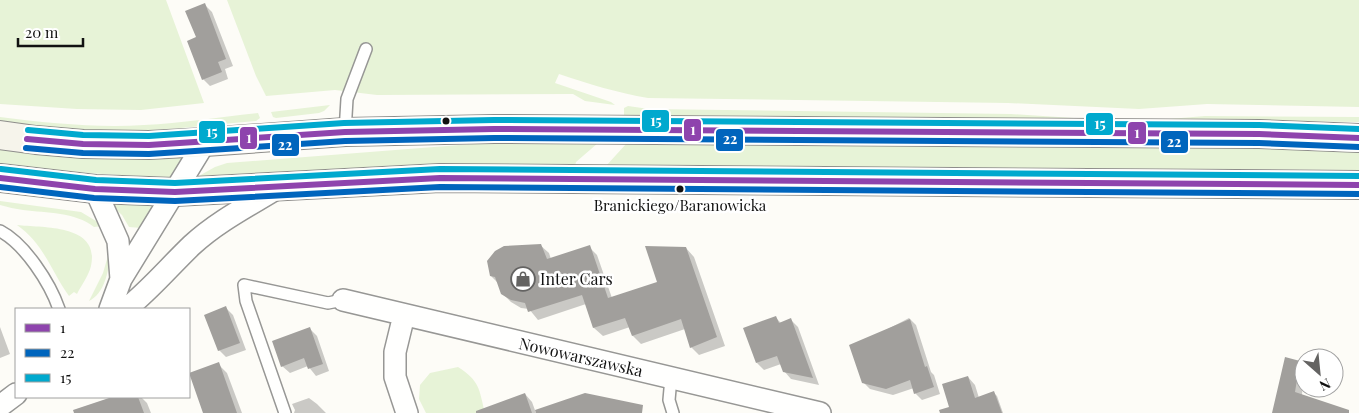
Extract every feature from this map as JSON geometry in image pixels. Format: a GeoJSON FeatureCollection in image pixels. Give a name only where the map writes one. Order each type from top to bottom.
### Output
{"type":"FeatureCollection","features":[{"type":"Feature","properties":{"kind":"main road"},"geometry":{"type":"LineString","coordinates":[[0,135],[83,144],[149,145],[345,132],[494,129],[1249,134],[1359,138]]}},
{"type":"Feature","properties":{"kind":"main road"},"geometry":{"type":"LineString","coordinates":[[0,178],[95,189],[175,192],[440,178],[1359,185]]}},
{"type":"Feature","properties":{"kind":"street"},"geometry":{"type":"LineString","coordinates":[[110,308],[121,279],[205,142]]}},
{"type":"Feature","properties":{"kind":"street"},"geometry":{"type":"LineString","coordinates":[[127,308],[140,298],[192,245],[208,232],[281,186]]}},
{"type":"Feature","properties":{"kind":"street"},"geometry":{"type":"LineString","coordinates":[[95,189],[118,241],[121,279]]}},
{"type":"Feature","properties":{"kind":"street","name":"Nowowarszawska"},"geometry":{"type":"LineString","coordinates":[[343,300],[671,378],[773,408],[820,413]]}},
{"type":"Feature","properties":{"kind":"street"},"geometry":{"type":"LineString","coordinates":[[404,315],[395,352],[395,377],[406,413]]}},
{"type":"Feature","properties":{"kind":"street"},"geometry":{"type":"LineString","coordinates":[[0,406],[15,395]]}},
{"type":"Feature","properties":{"kind":"lane"},"geometry":{"type":"LineString","coordinates":[[345,132],[347,99],[366,48]]}},
{"type":"Feature","properties":{"kind":"lane"},"geometry":{"type":"LineString","coordinates":[[0,231],[10,237],[30,258],[46,282],[59,308]]}},
{"type":"Feature","properties":{"kind":"lane"},"geometry":{"type":"LineString","coordinates":[[285,413],[246,301],[244,285],[328,302],[343,300]]}},
{"type":"Feature","properties":{"kind":"lane"},"geometry":{"type":"LineString","coordinates":[[671,378],[669,400],[673,413]]}},
{"type":"Feature","properties":{"kind":"green space"},"geometry":{"type":"Polygon","coordinates":[[[0,0],[166,0],[204,103],[141,110],[77,109],[0,104],[0,0]]]}},
{"type":"Feature","properties":{"kind":"green space"},"geometry":{"type":"Polygon","coordinates":[[[227,0],[1359,0],[1359,107],[1207,104],[1139,109],[1008,103],[648,98],[626,94],[559,74],[555,83],[615,105],[585,101],[573,94],[377,95],[335,90],[266,96],[256,76],[227,0]]]}},
{"type":"Feature","properties":{"kind":"green space"},"geometry":{"type":"Polygon","coordinates":[[[330,105],[319,113],[276,118],[273,117],[271,112],[330,105]]]}},
{"type":"Feature","properties":{"kind":"green space"},"geometry":{"type":"Polygon","coordinates":[[[628,106],[649,109],[1011,114],[1120,121],[624,116],[624,108],[628,106]]]}},
{"type":"Feature","properties":{"kind":"green space"},"geometry":{"type":"Polygon","coordinates":[[[258,113],[260,118],[256,121],[144,130],[80,130],[0,122],[0,117],[72,124],[126,126],[172,123],[258,113]]]}},
{"type":"Feature","properties":{"kind":"green space"},"geometry":{"type":"Polygon","coordinates":[[[1205,116],[1359,117],[1359,122],[1157,120],[1205,116]]]}},
{"type":"Feature","properties":{"kind":"green space"},"geometry":{"type":"Polygon","coordinates":[[[498,142],[598,143],[576,162],[575,166],[197,177],[227,163],[498,142]]]}},
{"type":"Feature","properties":{"kind":"green space"},"geometry":{"type":"Polygon","coordinates":[[[626,144],[1248,145],[1359,150],[1359,170],[606,166],[626,144]]]}},
{"type":"Feature","properties":{"kind":"green space"},"geometry":{"type":"Polygon","coordinates":[[[0,149],[60,156],[113,159],[191,156],[171,177],[86,173],[0,163],[0,149]]]}},
{"type":"Feature","properties":{"kind":"green space"},"geometry":{"type":"Polygon","coordinates":[[[0,201],[81,212],[102,226],[94,227],[78,218],[70,216],[0,205],[0,201]]]}},
{"type":"Feature","properties":{"kind":"green space"},"geometry":{"type":"Polygon","coordinates":[[[113,204],[152,204],[153,206],[141,228],[129,227],[122,215],[113,207],[113,204]]]}},
{"type":"Feature","properties":{"kind":"green space"},"geometry":{"type":"Polygon","coordinates":[[[17,225],[68,231],[79,235],[87,242],[92,252],[91,266],[77,294],[74,292],[69,296],[41,249],[17,225]]]}},
{"type":"Feature","properties":{"kind":"green space"},"geometry":{"type":"Polygon","coordinates":[[[110,249],[108,271],[103,286],[95,297],[89,301],[103,273],[110,249]]]}},
{"type":"Feature","properties":{"kind":"green space"},"geometry":{"type":"Polygon","coordinates":[[[458,367],[471,377],[478,386],[485,413],[426,413],[419,399],[420,385],[430,373],[458,367]]]}},
{"type":"Feature","properties":{"kind":"building"},"geometry":{"type":"Polygon","coordinates":[[[205,3],[226,59],[218,62],[222,72],[202,80],[187,41],[196,37],[185,11],[205,3]]]}},
{"type":"Feature","properties":{"kind":"building"},"geometry":{"type":"Polygon","coordinates":[[[541,244],[547,259],[590,245],[608,298],[657,282],[645,246],[686,247],[717,337],[690,348],[681,319],[632,336],[625,318],[593,328],[582,295],[528,312],[525,303],[511,300],[501,294],[495,277],[490,276],[487,261],[495,251],[504,246],[541,244]]]}},
{"type":"Feature","properties":{"kind":"building"},"geometry":{"type":"Polygon","coordinates":[[[226,306],[240,343],[218,351],[204,315],[226,306]]]}},
{"type":"Feature","properties":{"kind":"building"},"geometry":{"type":"Polygon","coordinates":[[[776,316],[779,323],[791,318],[813,378],[783,372],[777,356],[756,363],[743,328],[776,316]]]}},
{"type":"Feature","properties":{"kind":"building"},"geometry":{"type":"Polygon","coordinates":[[[910,319],[925,367],[927,366],[934,387],[914,394],[910,380],[886,389],[862,383],[849,345],[910,319]]]}},
{"type":"Feature","properties":{"kind":"building"},"geometry":{"type":"Polygon","coordinates":[[[310,327],[323,364],[308,369],[304,358],[281,367],[272,341],[310,327]]]}},
{"type":"Feature","properties":{"kind":"building"},"geometry":{"type":"Polygon","coordinates":[[[1285,357],[1294,359],[1294,398],[1313,398],[1349,410],[1349,413],[1272,413],[1285,357]]]}},
{"type":"Feature","properties":{"kind":"building"},"geometry":{"type":"Polygon","coordinates":[[[219,362],[237,413],[203,413],[190,373],[219,362]]]}},
{"type":"Feature","properties":{"kind":"building"},"geometry":{"type":"Polygon","coordinates":[[[968,376],[975,398],[994,391],[1002,413],[940,413],[939,410],[949,407],[942,384],[968,376]]]}},
{"type":"Feature","properties":{"kind":"building"},"geometry":{"type":"Polygon","coordinates":[[[525,393],[532,413],[476,413],[476,411],[525,393]]]}},
{"type":"Feature","properties":{"kind":"building"},"geometry":{"type":"Polygon","coordinates":[[[585,393],[643,405],[642,413],[536,413],[535,410],[585,393]]]}},
{"type":"Feature","properties":{"kind":"building"},"geometry":{"type":"Polygon","coordinates":[[[109,398],[138,398],[144,413],[74,413],[73,410],[109,398]]]}},
{"type":"Feature","properties":{"kind":"transit line","name":"15"},"geometry":{"type":"LineString","coordinates":[[28,130],[83,135],[149,136],[344,123],[494,120],[1259,125],[1359,129]]}},
{"type":"Feature","properties":{"kind":"transit line","name":"1"},"geometry":{"type":"LineString","coordinates":[[27,139],[83,144],[149,145],[345,132],[494,129],[1259,134],[1359,138]]}},
{"type":"Feature","properties":{"kind":"transit line","name":"22"},"geometry":{"type":"LineString","coordinates":[[26,148],[83,153],[149,154],[345,141],[494,138],[1259,143],[1359,147]]}},
{"type":"Feature","properties":{"kind":"transit line","name":"15"},"geometry":{"type":"LineString","coordinates":[[1,169],[96,180],[175,183],[440,169],[1359,176]]}},
{"type":"Feature","properties":{"kind":"transit line","name":"1"},"geometry":{"type":"LineString","coordinates":[[0,178],[95,189],[175,192],[440,178],[1359,185]]}},
{"type":"Feature","properties":{"kind":"transit line","name":"22"},"geometry":{"type":"LineString","coordinates":[[0,187],[94,198],[175,201],[440,187],[1359,194]]}},
{"type":"Feature","properties":{"kind":"place","name":"Branickiego/Baranowicka"},"geometry":{"type":"Point","coordinates":[680,189]}},
{"type":"Feature","properties":{"kind":"place","name":"Inter Cars"},"geometry":{"type":"Point","coordinates":[523,279]}}]}
